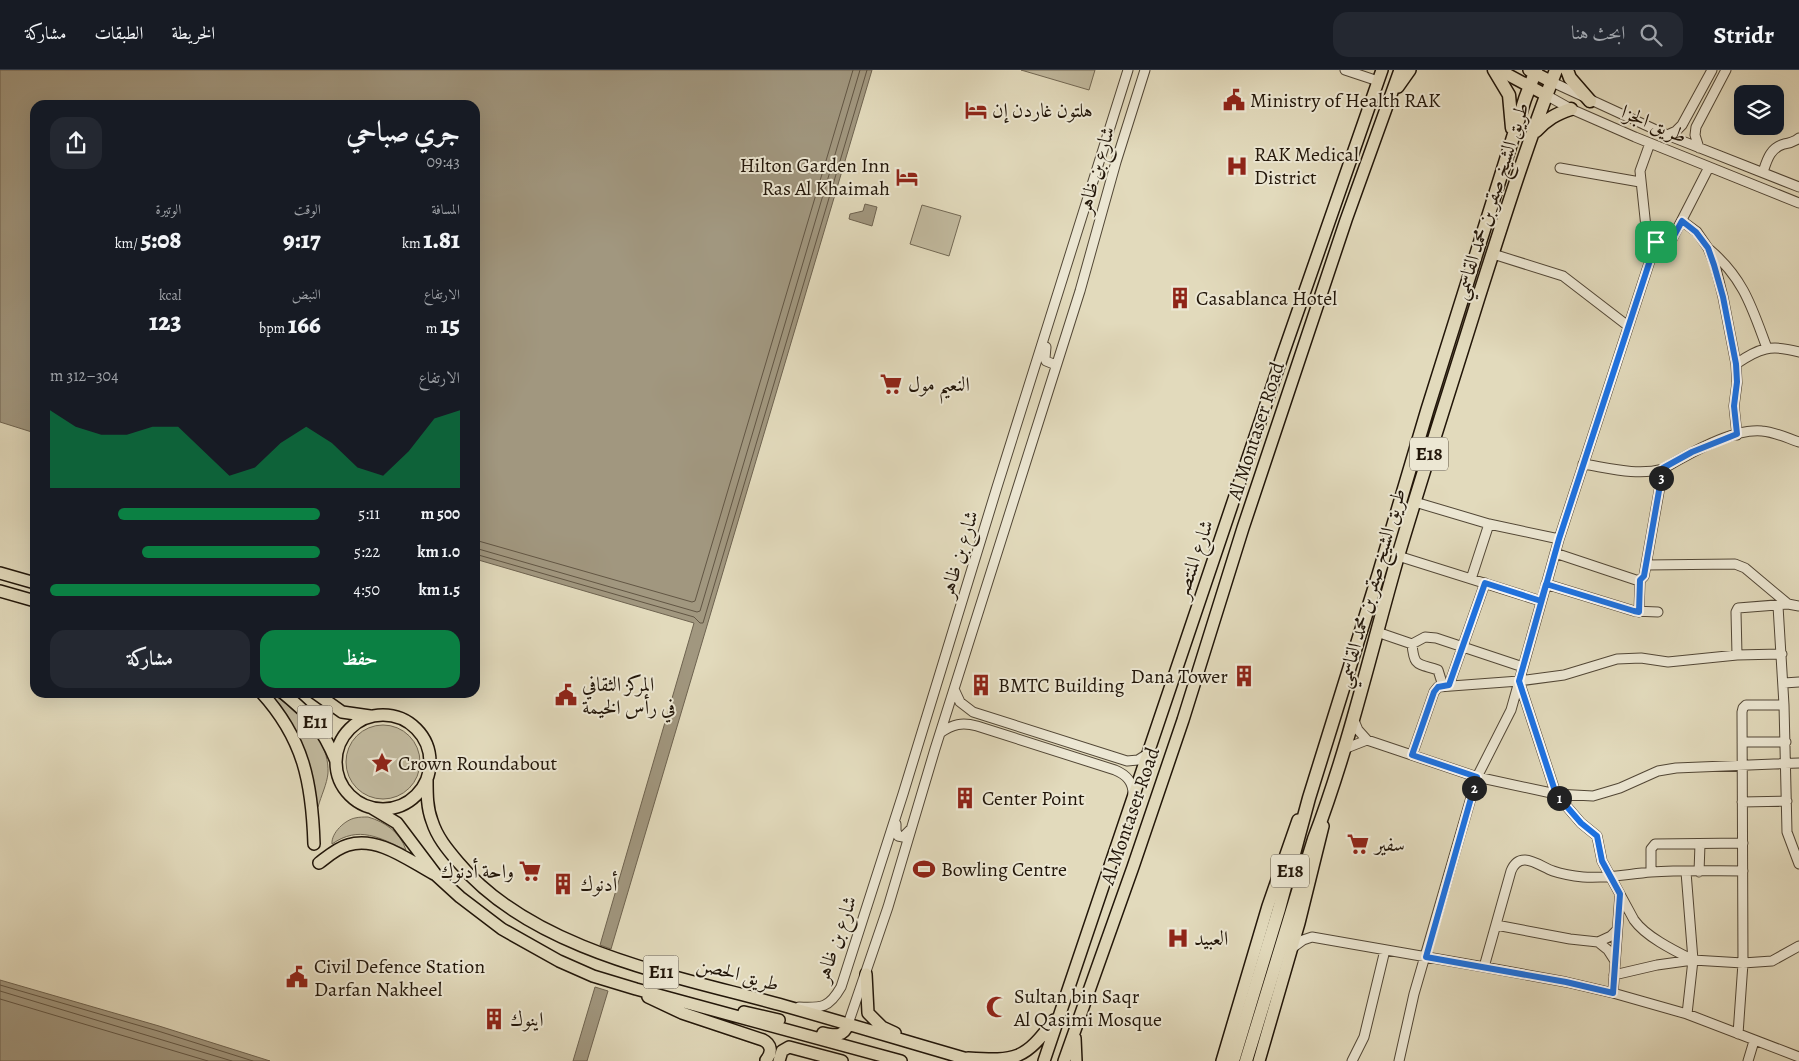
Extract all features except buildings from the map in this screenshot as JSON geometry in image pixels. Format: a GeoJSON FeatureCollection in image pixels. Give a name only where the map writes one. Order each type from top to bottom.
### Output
{"type":"FeatureCollection","features":[{"type":"Feature","properties":{"kind":"highway"},"geometry":{"type":"LineString","coordinates":[[1494,70],[1509,95],[1513,137]]}},
{"type":"Feature","properties":{"kind":"highway"},"geometry":{"type":"LineString","coordinates":[[1567,70],[1570,78],[1590,101]]}},
{"type":"Feature","properties":{"kind":"highway","name":"طريق الشيخ صقر بن محمد القاسمي"},"geometry":{"type":"LineString","coordinates":[[1233,1061],[1279,909],[1309,798],[1427,411],[1534,71]]}},
{"type":"Feature","properties":{"kind":"highway","name":"طريق الشيخ صقر بن محمد القاسمي"},"geometry":{"type":"LineString","coordinates":[[1246,1061],[1314,839],[1344,749],[1398,556],[1493,254],[1532,135],[1554,76]]}},
{"type":"Feature","properties":{"kind":"highway"},"geometry":{"type":"LineString","coordinates":[[1532,135],[1546,120],[1571,109]]}},
{"type":"Feature","properties":{"kind":"main road","name":"Al Montaser Road"},"geometry":{"type":"LineString","coordinates":[[1064,1061],[1183,720],[1243,528],[1343,229],[1400,70]]}},
{"type":"Feature","properties":{"kind":"main road"},"geometry":{"type":"LineString","coordinates":[[1393,92],[1410,70]]}},
{"type":"Feature","properties":{"kind":"main road","name":"طريق الجزا"},"geometry":{"type":"LineString","coordinates":[[1499,70],[1546,95]]}},
{"type":"Feature","properties":{"kind":"main road","name":"طريق الجزا"},"geometry":{"type":"LineString","coordinates":[[1534,71],[1554,76]]}},
{"type":"Feature","properties":{"kind":"main road","name":"شارع المنتصر"},"geometry":{"type":"LineString","coordinates":[[1044,1061],[1379,74]]}},
{"type":"Feature","properties":{"kind":"main road"},"geometry":{"type":"LineString","coordinates":[[0,573],[30,582]]}},
{"type":"Feature","properties":{"kind":"main road"},"geometry":{"type":"LineString","coordinates":[[0,591],[30,600]]}},
{"type":"Feature","properties":{"kind":"main road"},"geometry":{"type":"LineString","coordinates":[[266,698],[289,730],[301,755],[309,783],[314,844]]}},
{"type":"Feature","properties":{"kind":"main road","name":"E11"},"geometry":{"type":"LineString","coordinates":[[289,698],[313,720],[327,738],[336,761]]}},
{"type":"Feature","properties":{"kind":"main road","name":"E11"},"geometry":{"type":"LineString","coordinates":[[322,698],[342,712],[357,716],[372,716]]}},
{"type":"Feature","properties":{"kind":"main road"},"geometry":{"type":"LineString","coordinates":[[372,716],[397,716],[412,724],[422,736],[429,750],[431,765],[427,780],[420,793],[408,803],[394,808],[372,808],[354,800],[340,782],[336,770],[339,746],[346,733],[358,723],[372,716]]}},
{"type":"Feature","properties":{"kind":"main road","name":"طريق الحصن"},"geometry":{"type":"LineString","coordinates":[[427,780],[427,800],[431,820],[439,838],[468,874],[505,905],[559,936],[600,953],[668,974],[974,1061]]}},
{"type":"Feature","properties":{"kind":"main road"},"geometry":{"type":"LineString","coordinates":[[1222,1061],[1268,906],[1294,829],[1309,798]]}},
{"type":"Feature","properties":{"kind":"main road"},"geometry":{"type":"LineString","coordinates":[[1259,1061],[1319,848],[1327,804]]}},
{"type":"Feature","properties":{"kind":"main road","name":"طريق الحصن"},"geometry":{"type":"LineString","coordinates":[[372,808],[397,823],[437,876],[479,913],[529,946],[559,962],[593,976],[636,989],[901,1061]]}},
{"type":"Feature","properties":{"kind":"main road"},"geometry":{"type":"LineString","coordinates":[[318,863],[346,845],[360,842],[376,844],[437,876]]}},
{"type":"Feature","properties":{"kind":"main road"},"geometry":{"type":"LineString","coordinates":[[866,974],[868,1013],[882,1027],[914,1043]]}},
{"type":"Feature","properties":{"kind":"main road"},"geometry":{"type":"LineString","coordinates":[[636,989],[672,1010],[767,1042],[771,1051],[766,1060]]}},
{"type":"Feature","properties":{"kind":"main road"},"geometry":{"type":"LineString","coordinates":[[717,1012],[738,1011],[760,1014],[836,1036],[842,1034],[848,1024]]}},
{"type":"Feature","properties":{"kind":"main road"},"geometry":{"type":"LineString","coordinates":[[963,1058],[993,1060],[1009,1058],[1028,1051],[1038,1041],[1060,1011]]}},
{"type":"Feature","properties":{"kind":"main road"},"geometry":{"type":"LineString","coordinates":[[1075,1031],[1076,1061]]}},
{"type":"Feature","properties":{"kind":"main road"},"geometry":{"type":"LineString","coordinates":[[779,1061],[782,1051],[789,1047],[842,1061]]}},
{"type":"Feature","properties":{"kind":"street","name":"شارع بن ظاهر"},"geometry":{"type":"LineString","coordinates":[[786,1006],[820,1008],[834,998],[841,987],[903,794],[1128,70]]}},
{"type":"Feature","properties":{"kind":"street","name":"شارع بن ظاهر"},"geometry":{"type":"LineString","coordinates":[[848,1024],[866,974],[1095,240],[1141,75],[1145,70]]}},
{"type":"Feature","properties":{"kind":"street"},"geometry":{"type":"LineString","coordinates":[[1344,70],[1379,74]]}},
{"type":"Feature","properties":{"kind":"street"},"geometry":{"type":"LineString","coordinates":[[1667,135],[1676,131],[1682,125],[1712,70]]}},
{"type":"Feature","properties":{"kind":"street"},"geometry":{"type":"LineString","coordinates":[[1698,148],[1695,131],[1726,70]]}},
{"type":"Feature","properties":{"kind":"street","name":"طريق الجزا"},"geometry":{"type":"LineString","coordinates":[[1554,76],[1590,101],[1698,148],[1799,186]]}},
{"type":"Feature","properties":{"kind":"street","name":"طريق الجزا"},"geometry":{"type":"LineString","coordinates":[[1546,95],[1571,109],[1650,143],[1799,203]]}},
{"type":"Feature","properties":{"kind":"street"},"geometry":{"type":"LineString","coordinates":[[1695,102],[1706,107]]}},
{"type":"Feature","properties":{"kind":"street"},"geometry":{"type":"LineString","coordinates":[[1116,162],[1117,147],[1127,113],[1125,107],[1118,104]]}},
{"type":"Feature","properties":{"kind":"street"},"geometry":{"type":"LineString","coordinates":[[1763,172],[1772,150],[1781,145],[1792,143],[1799,138]]}},
{"type":"Feature","properties":{"kind":"street"},"geometry":{"type":"LineString","coordinates":[[1650,143],[1641,164],[1640,182],[1647,237],[1650,240],[1669,245],[1709,167]]}},
{"type":"Feature","properties":{"kind":"street"},"geometry":{"type":"LineString","coordinates":[[1560,168],[1640,182]]}},
{"type":"Feature","properties":{"kind":"street"},"geometry":{"type":"LineString","coordinates":[[1682,221],[1696,232],[1744,288],[1767,348]]}},
{"type":"Feature","properties":{"kind":"street"},"geometry":{"type":"LineString","coordinates":[[1399,1061],[1414,994],[1477,777],[1511,710],[1559,539],[1656,242]]}},
{"type":"Feature","properties":{"kind":"street"},"geometry":{"type":"LineString","coordinates":[[1708,248],[1723,297],[1736,364],[1737,382],[1734,406],[1737,434]]}},
{"type":"Feature","properties":{"kind":"street"},"geometry":{"type":"LineString","coordinates":[[1493,254],[1564,276],[1628,326]]}},
{"type":"Feature","properties":{"kind":"street"},"geometry":{"type":"LineString","coordinates":[[1053,312],[1045,358],[1046,361],[1056,365]]}},
{"type":"Feature","properties":{"kind":"street"},"geometry":{"type":"LineString","coordinates":[[1736,364],[1748,355],[1767,348],[1778,347],[1799,352]]}},
{"type":"Feature","properties":{"kind":"street"},"geometry":{"type":"LineString","coordinates":[[1583,464],[1638,472],[1663,468],[1692,452],[1737,434],[1747,432],[1762,431],[1799,442]]}},
{"type":"Feature","properties":{"kind":"street"},"geometry":{"type":"LineString","coordinates":[[1639,612],[1640,580],[1644,576],[1663,468]]}},
{"type":"Feature","properties":{"kind":"street"},"geometry":{"type":"LineString","coordinates":[[1415,502],[1488,524],[1559,539]]}},
{"type":"Feature","properties":{"kind":"street"},"geometry":{"type":"LineString","coordinates":[[1471,579],[1488,524]]}},
{"type":"Feature","properties":{"kind":"street"},"geometry":{"type":"LineString","coordinates":[[1555,553],[1640,580]]}},
{"type":"Feature","properties":{"kind":"street"},"geometry":{"type":"LineString","coordinates":[[1398,556],[1541,601]]}},
{"type":"Feature","properties":{"kind":"street"},"geometry":{"type":"LineString","coordinates":[[1646,565],[1735,564],[1745,568],[1788,604]]}},
{"type":"Feature","properties":{"kind":"street"},"geometry":{"type":"LineString","coordinates":[[1446,685],[1485,583]]}},
{"type":"Feature","properties":{"kind":"street"},"geometry":{"type":"LineString","coordinates":[[1546,584],[1634,611],[1658,612]]}},
{"type":"Feature","properties":{"kind":"street"},"geometry":{"type":"LineString","coordinates":[[1737,655],[1736,612],[1738,608],[1788,604],[1799,606]]}},
{"type":"Feature","properties":{"kind":"street"},"geometry":{"type":"LineString","coordinates":[[1778,606],[1784,683],[1787,832],[1799,864]]}},
{"type":"Feature","properties":{"kind":"street"},"geometry":{"type":"LineString","coordinates":[[1377,632],[1412,644],[1425,637],[1436,638],[1523,667]]}},
{"type":"Feature","properties":{"kind":"street"},"geometry":{"type":"LineString","coordinates":[[1412,644],[1413,659],[1416,663],[1438,670],[1446,685]]}},
{"type":"Feature","properties":{"kind":"street"},"geometry":{"type":"LineString","coordinates":[[1412,755],[1434,692],[1438,687],[1519,681],[1564,675],[1617,659],[1640,658],[1668,662],[1737,655],[1782,654]]}},
{"type":"Feature","properties":{"kind":"street"},"geometry":{"type":"LineString","coordinates":[[1519,681],[1556,794],[1581,823],[1597,836],[1602,861],[1637,924],[1674,950],[1693,960]]}},
{"type":"Feature","properties":{"kind":"street"},"geometry":{"type":"LineString","coordinates":[[1784,683],[1799,682]]}},
{"type":"Feature","properties":{"kind":"street"},"geometry":{"type":"LineString","coordinates":[[954,689],[960,702],[973,712],[1122,760],[1138,760],[1149,753]]}},
{"type":"Feature","properties":{"kind":"street"},"geometry":{"type":"LineString","coordinates":[[1738,1034],[1743,963],[1742,712],[1744,706],[1784,705]]}},
{"type":"Feature","properties":{"kind":"street"},"geometry":{"type":"LineString","coordinates":[[966,723],[965,715],[973,712]]}},
{"type":"Feature","properties":{"kind":"street"},"geometry":{"type":"LineString","coordinates":[[1353,718],[1358,730],[1367,740],[1477,777],[1556,794],[1593,796],[1620,788],[1658,771],[1676,768],[1799,763]]}},
{"type":"Feature","properties":{"kind":"street"},"geometry":{"type":"LineString","coordinates":[[940,733],[952,726],[966,723],[1116,770],[1127,777],[1133,785],[1134,799]]}},
{"type":"Feature","properties":{"kind":"street"},"geometry":{"type":"LineString","coordinates":[[1344,749],[1367,740]]}},
{"type":"Feature","properties":{"kind":"street"},"geometry":{"type":"LineString","coordinates":[[1742,742],[1786,742]]}},
{"type":"Feature","properties":{"kind":"street"},"geometry":{"type":"LineString","coordinates":[[1116,770],[1122,764],[1122,760]]}},
{"type":"Feature","properties":{"kind":"street"},"geometry":{"type":"LineString","coordinates":[[903,794],[896,834],[903,837],[911,829]]}},
{"type":"Feature","properties":{"kind":"street"},"geometry":{"type":"LineString","coordinates":[[1742,802],[1787,801]]}},
{"type":"Feature","properties":{"kind":"street"},"geometry":{"type":"LineString","coordinates":[[1651,872],[1651,849],[1653,845],[1743,843]]}},
{"type":"Feature","properties":{"kind":"street"},"geometry":{"type":"LineString","coordinates":[[1699,872],[1700,844]]}},
{"type":"Feature","properties":{"kind":"street"},"geometry":{"type":"LineString","coordinates":[[1484,966],[1511,871],[1518,862],[1530,860],[1548,869],[1569,875],[1610,877],[1651,872],[1743,870]]}},
{"type":"Feature","properties":{"kind":"street"},"geometry":{"type":"LineString","coordinates":[[1686,872],[1693,960],[1687,1014]]}},
{"type":"Feature","properties":{"kind":"street"},"geometry":{"type":"LineString","coordinates":[[1613,993],[1620,894]]}},
{"type":"Feature","properties":{"kind":"street"},"geometry":{"type":"LineString","coordinates":[[1299,922],[1312,937]]}},
{"type":"Feature","properties":{"kind":"street"},"geometry":{"type":"LineString","coordinates":[[1496,925],[1570,939],[1598,942],[1618,930]]}},
{"type":"Feature","properties":{"kind":"street"},"geometry":{"type":"LineString","coordinates":[[1292,948],[1303,940],[1312,937],[1566,982],[1687,1014],[1799,1057]]}},
{"type":"Feature","properties":{"kind":"street"},"geometry":{"type":"LineString","coordinates":[[1598,942],[1608,950],[1615,962]]}},
{"type":"Feature","properties":{"kind":"street"},"geometry":{"type":"LineString","coordinates":[[1614,976],[1657,965],[1693,960],[1743,963],[1772,961],[1799,946]]}},
{"type":"Feature","properties":{"kind":"street"},"geometry":{"type":"LineString","coordinates":[[1352,1061],[1364,1037],[1385,950]]}},
{"type":"Feature","properties":{"kind":"street"},"geometry":{"type":"LineString","coordinates":[[1748,1061],[1754,1041]]}},
{"type":"Feature","properties":{"kind":"shaded area"},"geometry":{"type":"Polygon","coordinates":[[[1021,70],[1095,70],[1089,90],[1021,70]]]}},
{"type":"Feature","properties":{"kind":"shaded area"},"geometry":{"type":"Polygon","coordinates":[[[922,205],[961,216],[949,256],[910,244],[922,205]]]}},
{"type":"Feature","properties":{"kind":"shaded area"},"geometry":{"type":"Polygon","coordinates":[[[272,698],[278,698],[303,719],[319,740],[326,755],[328,773],[318,807],[315,807],[312,774],[303,746],[272,698]]]}},
{"type":"Feature","properties":{"kind":"shaded area"},"geometry":{"type":"Polygon","coordinates":[[[383,725],[404,731],[414,741],[420,762],[414,783],[404,793],[383,799],[362,793],[352,783],[346,762],[352,741],[362,731],[383,725]]]}},
{"type":"Feature","properties":{"kind":"shaded area"},"geometry":{"type":"Polygon","coordinates":[[[368,817],[380,822],[396,833],[406,850],[387,841],[360,834],[342,838],[332,844],[336,831],[343,824],[351,819],[368,817]]]}},
{"type":"Feature","properties":{"kind":"water"},"geometry":{"type":"Polygon","coordinates":[[[0,70],[872,70],[611,949],[600,945],[694,623],[480,560],[480,100],[30,100],[30,431],[0,422],[0,70]]]}},
{"type":"Feature","properties":{"kind":"water"},"geometry":{"type":"Polygon","coordinates":[[[865,204],[877,207],[872,226],[849,219],[850,214],[863,211],[865,204]]]}},
{"type":"Feature","properties":{"kind":"water"},"geometry":{"type":"Polygon","coordinates":[[[0,980],[159,1026],[270,1061],[0,1061],[0,980]]]}},
{"type":"Feature","properties":{"kind":"water"},"geometry":{"type":"Polygon","coordinates":[[[595,987],[608,991],[587,1061],[573,1061],[595,987]]]}},
{"type":"Feature","properties":{"kind":"place","name":"Ministry of Health RAK"},"geometry":{"type":"Point","coordinates":[1234,100]}},
{"type":"Feature","properties":{"kind":"place","name":"هلتون غاردن إن"},"geometry":{"type":"Point","coordinates":[976,110]}},
{"type":"Feature","properties":{"kind":"place","name":"RAK Medical District"},"geometry":{"type":"Point","coordinates":[1237,166]}},
{"type":"Feature","properties":{"kind":"place","name":"Hilton Garden Inn Ras Al Khaimah"},"geometry":{"type":"Point","coordinates":[907,177]}},
{"type":"Feature","properties":{"kind":"place","name":"Casablanca Hotel"},"geometry":{"type":"Point","coordinates":[1180,298]}},
{"type":"Feature","properties":{"kind":"place","name":"النعيم مول"},"geometry":{"type":"Point","coordinates":[891,384]}},
{"type":"Feature","properties":{"kind":"place","name":"Dana Tower"},"geometry":{"type":"Point","coordinates":[1244,676]}},
{"type":"Feature","properties":{"kind":"place","name":"BMTC Building"},"geometry":{"type":"Point","coordinates":[981,685]}},
{"type":"Feature","properties":{"kind":"place","name":"المركز الثقافي في رأس الخيمة"},"geometry":{"type":"Point","coordinates":[566,695]}},
{"type":"Feature","properties":{"kind":"place","name":"Crown Roundabout"},"geometry":{"type":"Point","coordinates":[382,763]}},
{"type":"Feature","properties":{"kind":"place","name":"Center Point"},"geometry":{"type":"Point","coordinates":[965,798]}},
{"type":"Feature","properties":{"kind":"place","name":"سفير"},"geometry":{"type":"Point","coordinates":[1358,844]}},
{"type":"Feature","properties":{"kind":"place","name":"Bowling Centre"},"geometry":{"type":"Point","coordinates":[924,869]}},
{"type":"Feature","properties":{"kind":"place","name":"واحة أدنوك"},"geometry":{"type":"Point","coordinates":[530,871]}},
{"type":"Feature","properties":{"kind":"place","name":"أدنوك"},"geometry":{"type":"Point","coordinates":[563,884]}},
{"type":"Feature","properties":{"kind":"place","name":"العبيد"},"geometry":{"type":"Point","coordinates":[1178,938]}},
{"type":"Feature","properties":{"kind":"place","name":"Civil Defence Station Darfan Nakheel"},"geometry":{"type":"Point","coordinates":[297,977]}},
{"type":"Feature","properties":{"kind":"place","name":"Sultan bin Saqr Al Qasimi Mosque"},"geometry":{"type":"Point","coordinates":[997,1007]}},
{"type":"Feature","properties":{"kind":"place","name":"اينوك"},"geometry":{"type":"Point","coordinates":[494,1019]}},
{"type":"Feature","properties":{"kind":"route"},"geometry":{"type":"LineString","coordinates":[[1656,242],[1559,539],[1546,584],[1519,681],[1556,794],[1581,823],[1597,836],[1602,861],[1620,894],[1613,993],[1484,966],[1426,957],[1477,777],[1412,755],[1434,692],[1438,687],[1449,685],[1485,583],[1541,601],[1546,584],[1639,612],[1640,580],[1644,576],[1663,468],[1692,452],[1737,434],[1734,418],[1737,382],[1736,364],[1723,297],[1712,256],[1696,232],[1682,221],[1669,245],[1656,242]]}}]}
